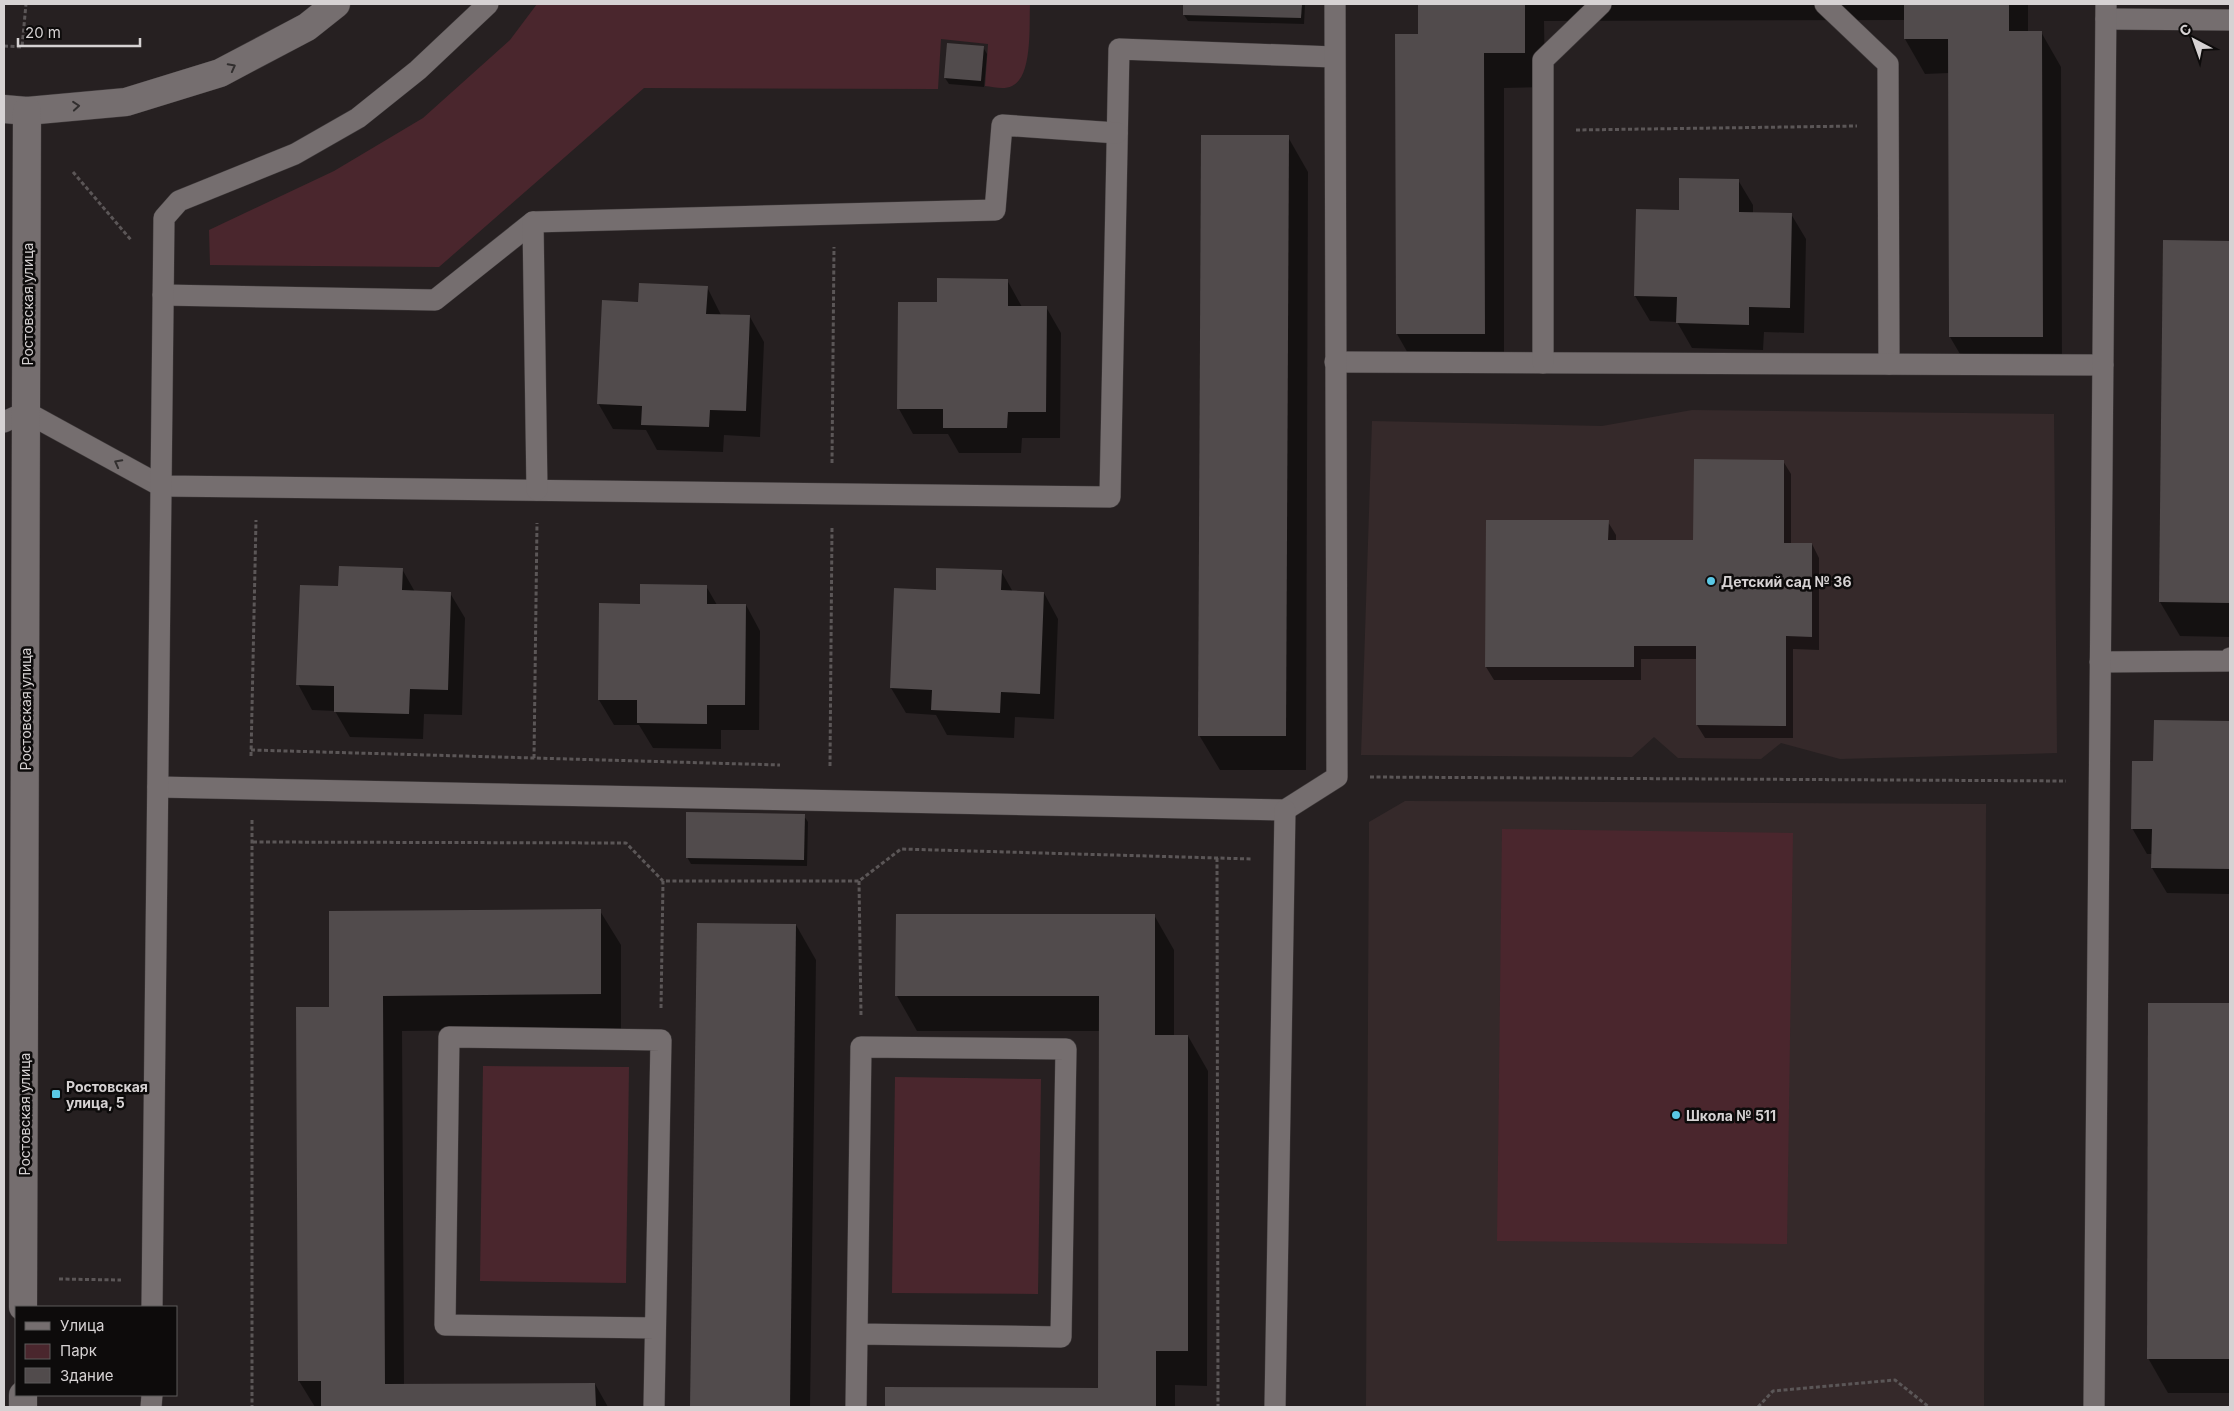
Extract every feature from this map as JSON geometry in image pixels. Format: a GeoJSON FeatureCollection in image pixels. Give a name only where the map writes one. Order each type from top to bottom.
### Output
{"type":"FeatureCollection","features":[{"type":"Feature","properties":{"kind":"street"},"geometry":{"type":"LineString","coordinates":[[16,110],[126,102],[220,73],[307,27],[336,4]]}},
{"type":"Feature","properties":{"kind":"street","name":"Ростовская улица"},"geometry":{"type":"LineString","coordinates":[[16,110],[15,417],[23,1306]]}},
{"type":"Feature","properties":{"kind":"lane"},"geometry":{"type":"LineString","coordinates":[[152,1306],[164,218],[179,201],[295,154],[358,118],[418,70],[488,4]]}},
{"type":"Feature","properties":{"kind":"lane"},"geometry":{"type":"LineString","coordinates":[[158,787],[1285,810],[1337,777],[1335,4]]}},
{"type":"Feature","properties":{"kind":"lane"},"geometry":{"type":"LineString","coordinates":[[1543,363],[1543,60],[1602,4]]}},
{"type":"Feature","properties":{"kind":"lane"},"geometry":{"type":"LineString","coordinates":[[1825,4],[1888,64],[1889,364]]}},
{"type":"Feature","properties":{"kind":"lane"},"geometry":{"type":"LineString","coordinates":[[2094,1407],[2106,12],[2230,20]]}},
{"type":"Feature","properties":{"kind":"lane"},"geometry":{"type":"LineString","coordinates":[[15,417],[161,486],[1110,496],[1119,49],[1334,57]]}},
{"type":"Feature","properties":{"kind":"lane"},"geometry":{"type":"LineString","coordinates":[[164,286],[435,300],[533,222],[995,210],[1002,125],[1118,133]]}},
{"type":"Feature","properties":{"kind":"lane"},"geometry":{"type":"LineString","coordinates":[[533,222],[538,490]]}},
{"type":"Feature","properties":{"kind":"lane"},"geometry":{"type":"LineString","coordinates":[[1335,362],[2103,365]]}},
{"type":"Feature","properties":{"kind":"lane"},"geometry":{"type":"LineString","coordinates":[[2100,662],[2228,661],[2230,658]]}},
{"type":"Feature","properties":{"kind":"lane"},"geometry":{"type":"LineString","coordinates":[[1275,1407],[1285,810]]}},
{"type":"Feature","properties":{"kind":"lane"},"geometry":{"type":"LineString","coordinates":[[654,1407],[661,1040],[450,1037],[445,1325],[655,1328]]}},
{"type":"Feature","properties":{"kind":"lane"},"geometry":{"type":"LineString","coordinates":[[856,1407],[857,1334],[861,1046],[1066,1049],[1061,1337],[857,1334]]}},
{"type":"Feature","properties":{"kind":"path"},"geometry":{"type":"LineString","coordinates":[[4,46],[22,47],[26,4]]}},
{"type":"Feature","properties":{"kind":"path"},"geometry":{"type":"LineString","coordinates":[[1543,131],[1888,125]]}},
{"type":"Feature","properties":{"kind":"path"},"geometry":{"type":"LineString","coordinates":[[73,172],[164,286]]}},
{"type":"Feature","properties":{"kind":"path"},"geometry":{"type":"LineString","coordinates":[[252,1407],[253,842],[251,750],[257,487]]}},
{"type":"Feature","properties":{"kind":"path"},"geometry":{"type":"LineString","coordinates":[[534,758],[538,490]]}},
{"type":"Feature","properties":{"kind":"path"},"geometry":{"type":"LineString","coordinates":[[251,750],[780,765]]}},
{"type":"Feature","properties":{"kind":"path"},"geometry":{"type":"LineString","coordinates":[[830,766],[840,766]]}},
{"type":"Feature","properties":{"kind":"path"},"geometry":{"type":"LineString","coordinates":[[1337,777],[2099,781]]}},
{"type":"Feature","properties":{"kind":"path"},"geometry":{"type":"LineString","coordinates":[[253,842],[626,843],[664,882],[661,1040]]}},
{"type":"Feature","properties":{"kind":"path"},"geometry":{"type":"LineString","coordinates":[[664,882],[859,880],[901,849],[1284,860]]}},
{"type":"Feature","properties":{"kind":"path"},"geometry":{"type":"LineString","coordinates":[[1217,858],[1218,1407]]}},
{"type":"Feature","properties":{"kind":"path"},"geometry":{"type":"LineString","coordinates":[[859,880],[861,1046]]}},
{"type":"Feature","properties":{"kind":"path"},"geometry":{"type":"LineString","coordinates":[[23,1277],[153,1281]]}},
{"type":"Feature","properties":{"kind":"path"},"geometry":{"type":"LineString","coordinates":[[1758,1407],[1773,1391],[1895,1380],[1929,1407]]}},
{"type":"Feature","properties":{"kind":"shaded area","name":"Детский сад № 36"},"geometry":{"type":"Polygon","coordinates":[[[1692,410],[2054,414],[2057,753],[1840,759],[1781,743],[1761,759],[1678,758],[1654,737],[1632,757],[1361,755],[1372,421],[1602,426],[1692,410]]]}},
{"type":"Feature","properties":{"kind":"shaded area","name":"Школа № 511"},"geometry":{"type":"Polygon","coordinates":[[[1405,801],[1986,804],[1984,1407],[1366,1407],[1369,822],[1405,801]]]}},
{"type":"Feature","properties":{"kind":"green space"},"geometry":{"type":"Polygon","coordinates":[[[537,4],[1030,4],[1027,61],[1019,81],[1012,86],[999,88],[985,86],[988,44],[941,39],[938,89],[644,88],[439,267],[210,265],[209,230],[334,171],[423,118],[510,40],[537,4]]]}},
{"type":"Feature","properties":{"kind":"green space"},"geometry":{"type":"Polygon","coordinates":[[[1502,829],[1793,833],[1787,1244],[1497,1241],[1502,829]]]}},
{"type":"Feature","properties":{"kind":"green space"},"geometry":{"type":"Polygon","coordinates":[[[483,1066],[629,1067],[626,1283],[480,1281],[483,1066]]]}},
{"type":"Feature","properties":{"kind":"green space"},"geometry":{"type":"Polygon","coordinates":[[[895,1077],[1041,1079],[1038,1294],[892,1293],[895,1077]]]}},
{"type":"Feature","properties":{"kind":"building"},"geometry":{"type":"Polygon","coordinates":[[[1183,4],[1302,4],[1301,18],[1183,15],[1183,4]]]}},
{"type":"Feature","properties":{"kind":"building"},"geometry":{"type":"Polygon","coordinates":[[[1418,4],[1525,4],[1525,53],[1484,53],[1485,334],[1396,334],[1395,34],[1418,34],[1418,4]]]}},
{"type":"Feature","properties":{"kind":"building"},"geometry":{"type":"Polygon","coordinates":[[[1904,4],[2009,4],[2009,31],[2042,31],[2043,337],[1949,337],[1948,39],[1904,39],[1904,4]]]}},
{"type":"Feature","properties":{"kind":"building"},"geometry":{"type":"Polygon","coordinates":[[[947,43],[984,46],[981,81],[944,78],[947,43]]]}},
{"type":"Feature","properties":{"kind":"building"},"geometry":{"type":"Polygon","coordinates":[[[1201,135],[1289,135],[1286,736],[1198,736],[1201,135]]]}},
{"type":"Feature","properties":{"kind":"building"},"geometry":{"type":"Polygon","coordinates":[[[1679,178],[1739,179],[1739,212],[1792,213],[1790,308],[1749,307],[1749,325],[1676,323],[1677,297],[1634,296],[1636,209],[1679,210],[1679,178]]]}},
{"type":"Feature","properties":{"kind":"building"},"geometry":{"type":"Polygon","coordinates":[[[2163,240],[2230,241],[2230,603],[2159,602],[2163,240]]]}},
{"type":"Feature","properties":{"kind":"building"},"geometry":{"type":"Polygon","coordinates":[[[937,278],[1008,279],[1008,306],[1047,306],[1046,412],[1008,412],[1007,428],[943,428],[943,409],[897,409],[898,302],[937,302],[937,278]]]}},
{"type":"Feature","properties":{"kind":"building"},"geometry":{"type":"Polygon","coordinates":[[[639,283],[708,286],[706,314],[750,315],[746,411],[710,410],[709,427],[641,425],[642,406],[597,404],[602,300],[638,302],[639,283]]]}},
{"type":"Feature","properties":{"kind":"building"},"geometry":{"type":"Polygon","coordinates":[[[1694,459],[1784,460],[1784,543],[1812,543],[1812,637],[1786,636],[1786,726],[1696,725],[1696,646],[1634,646],[1634,667],[1485,667],[1486,520],[1609,520],[1608,540],[1693,540],[1694,459]]]}},
{"type":"Feature","properties":{"kind":"building"},"geometry":{"type":"Polygon","coordinates":[[[339,566],[403,568],[402,590],[451,592],[448,690],[410,689],[409,714],[334,712],[334,686],[296,685],[300,585],[338,586],[339,566]]]}},
{"type":"Feature","properties":{"kind":"building"},"geometry":{"type":"Polygon","coordinates":[[[936,568],[1002,570],[1001,590],[1044,592],[1040,694],[1001,692],[1000,713],[931,710],[932,690],[890,688],[894,588],[936,590],[936,568]]]}},
{"type":"Feature","properties":{"kind":"building"},"geometry":{"type":"Polygon","coordinates":[[[640,584],[707,585],[707,604],[746,604],[745,705],[707,705],[707,724],[637,723],[637,700],[598,700],[599,603],[640,604],[640,584]]]}},
{"type":"Feature","properties":{"kind":"building"},"geometry":{"type":"Polygon","coordinates":[[[2154,720],[2230,721],[2230,869],[2151,868],[2152,829],[2131,829],[2132,761],[2153,761],[2154,720]]]}},
{"type":"Feature","properties":{"kind":"building"},"geometry":{"type":"Polygon","coordinates":[[[686,812],[805,814],[804,860],[686,858],[686,812]]]}},
{"type":"Feature","properties":{"kind":"building"},"geometry":{"type":"Polygon","coordinates":[[[601,909],[601,994],[383,996],[385,1384],[595,1383],[596,1407],[321,1407],[321,1381],[298,1381],[296,1007],[329,1007],[329,911],[601,909]]]}},
{"type":"Feature","properties":{"kind":"building"},"geometry":{"type":"Polygon","coordinates":[[[896,914],[1155,914],[1155,1035],[1188,1035],[1188,1351],[1156,1351],[1156,1407],[885,1407],[885,1387],[1098,1388],[1099,996],[895,996],[896,914]]]}},
{"type":"Feature","properties":{"kind":"building"},"geometry":{"type":"Polygon","coordinates":[[[697,923],[796,924],[790,1407],[690,1407],[697,923]]]}},
{"type":"Feature","properties":{"kind":"building"},"geometry":{"type":"Polygon","coordinates":[[[2148,1003],[2230,1003],[2230,1359],[2147,1359],[2148,1003]]]}},
{"type":"Feature","properties":{"kind":"place","name":"Детский сад № 36"},"geometry":{"type":"Point","coordinates":[1711,581]}},
{"type":"Feature","properties":{"kind":"place","name":"Ростовская улица, 5"},"geometry":{"type":"Point","coordinates":[56,1094]}},
{"type":"Feature","properties":{"kind":"place","name":"Школа № 511"},"geometry":{"type":"Point","coordinates":[1676,1115]}}]}
